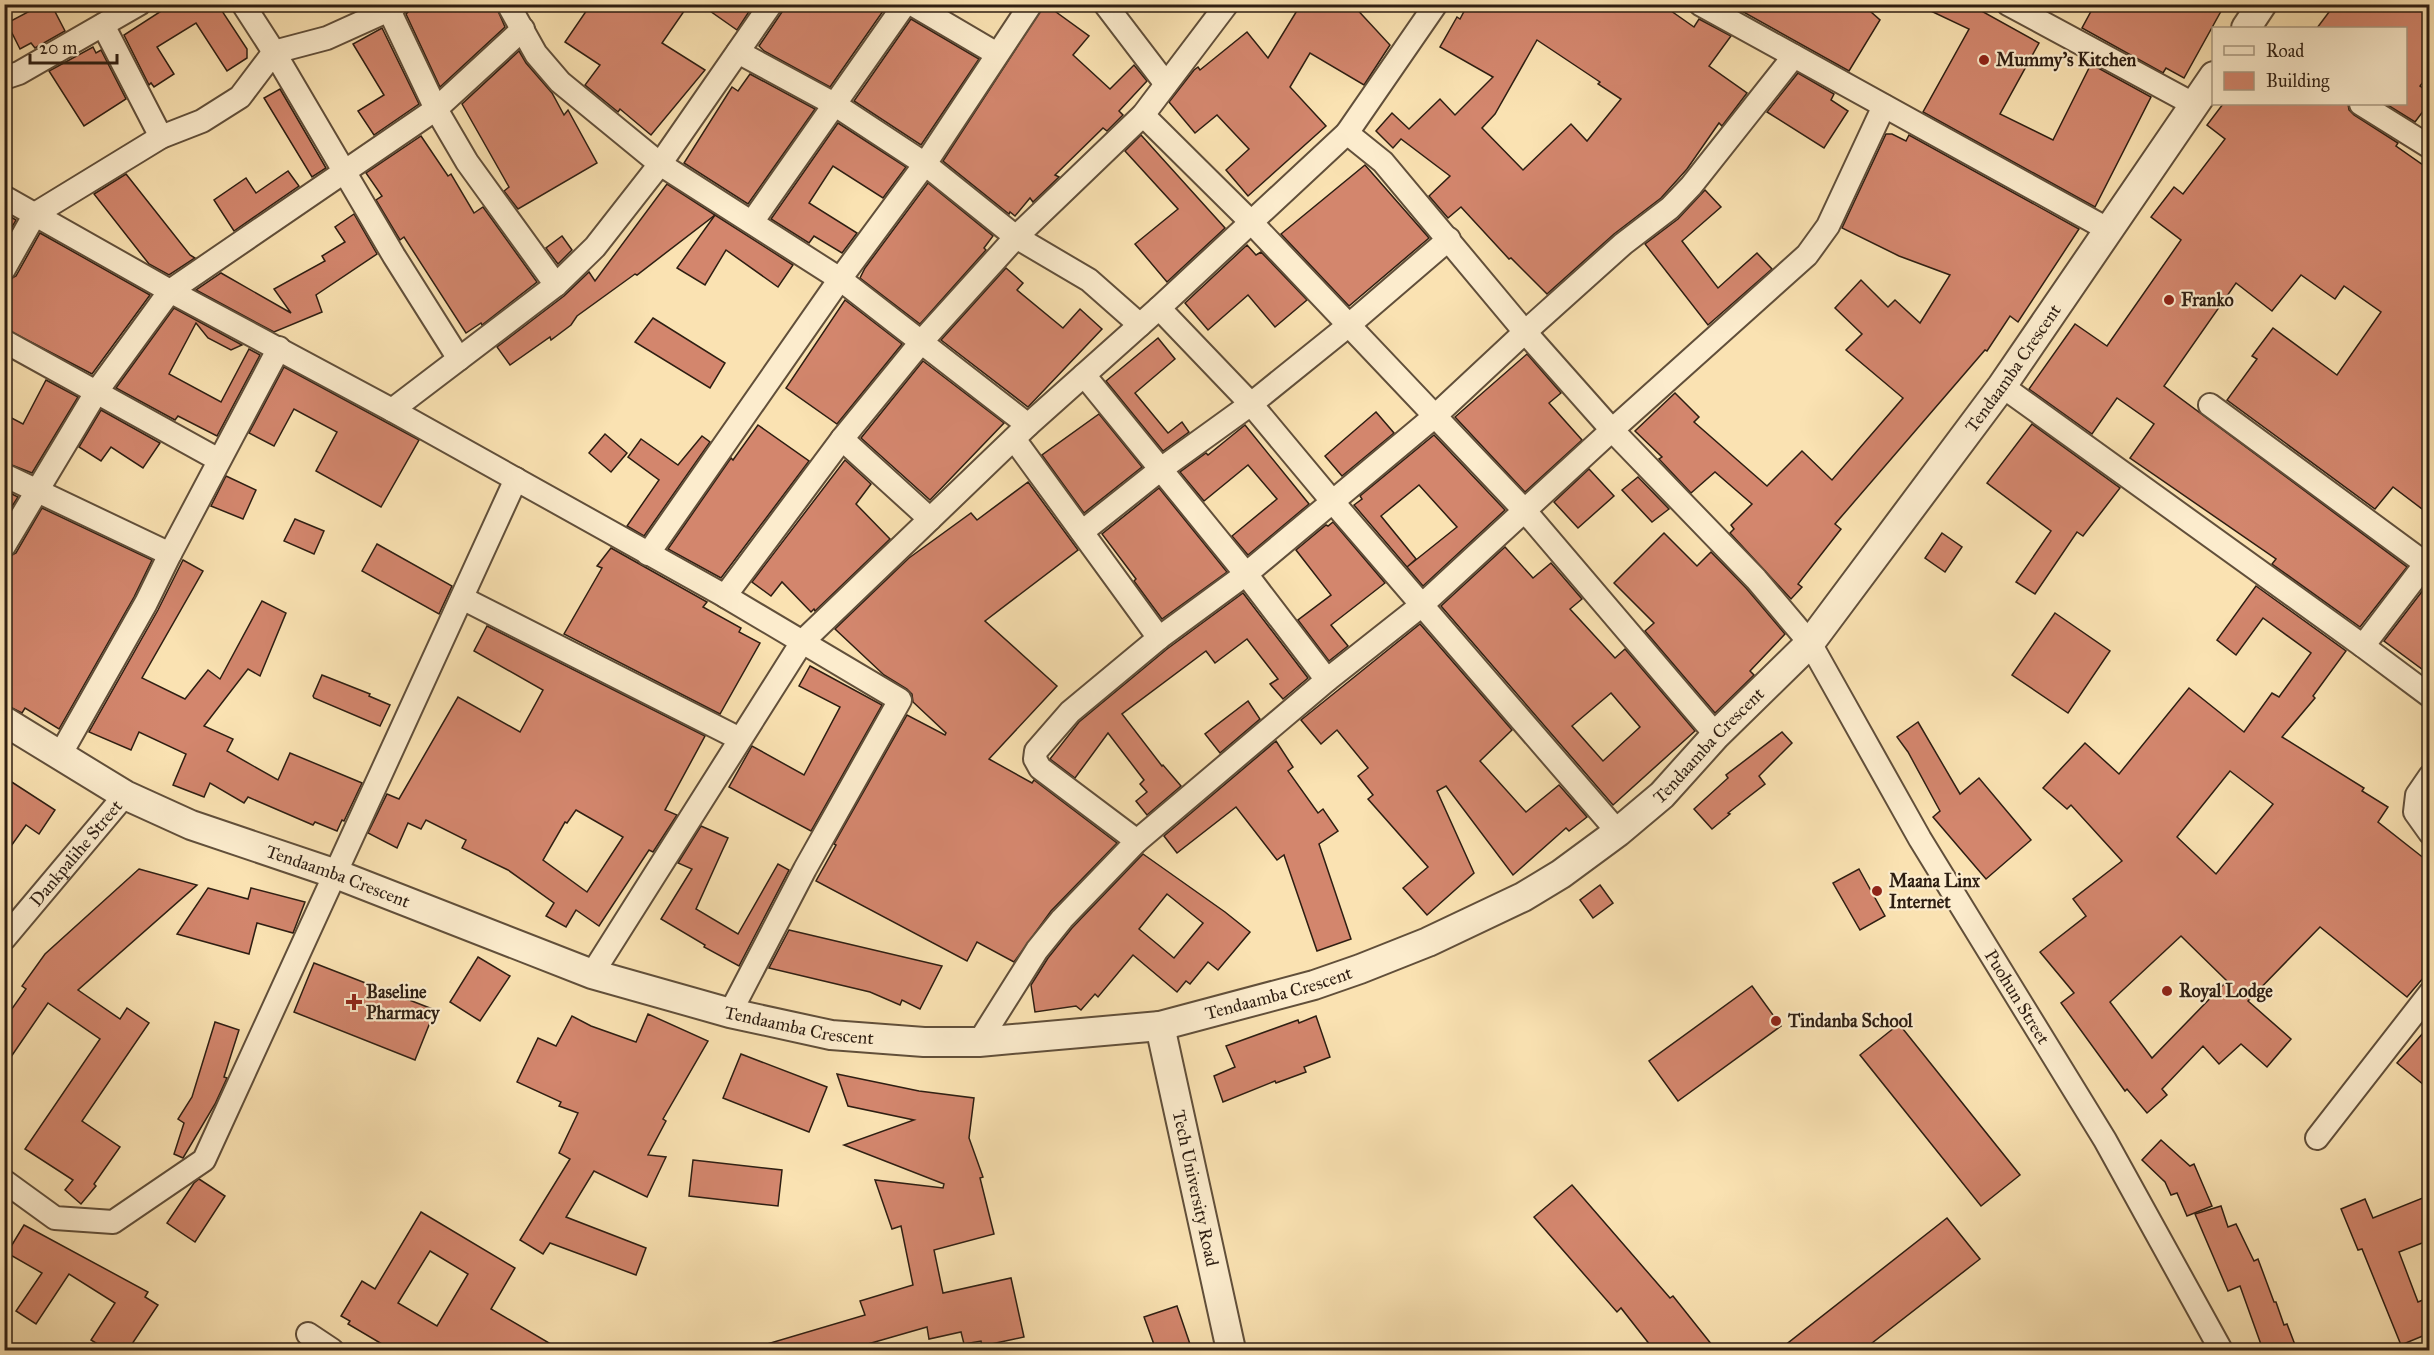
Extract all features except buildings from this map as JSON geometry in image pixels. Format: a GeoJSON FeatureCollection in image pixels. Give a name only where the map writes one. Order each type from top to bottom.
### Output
{"type":"FeatureCollection","features":[{"type":"Feature","properties":{"kind":"street"},"geometry":{"type":"LineString","coordinates":[[4,78],[19,73],[139,4]]}},
{"type":"Feature","properties":{"kind":"street"},"geometry":{"type":"LineString","coordinates":[[243,4],[343,172],[459,358]]}},
{"type":"Feature","properties":{"kind":"street"},"geometry":{"type":"LineString","coordinates":[[508,4],[536,54],[560,82],[660,164],[840,279],[922,341],[1021,432],[1082,532],[1159,638]]}},
{"type":"Feature","properties":{"kind":"street"},"geometry":{"type":"LineString","coordinates":[[392,410],[556,285],[595,247],[660,164],[771,4]]}},
{"type":"Feature","properties":{"kind":"street"},"geometry":{"type":"LineString","coordinates":[[752,222],[905,4]]}},
{"type":"Feature","properties":{"kind":"street"},"geometry":{"type":"LineString","coordinates":[[912,4],[997,54]]}},
{"type":"Feature","properties":{"kind":"street"},"geometry":{"type":"LineString","coordinates":[[648,554],[840,279],[925,164],[1031,4]]}},
{"type":"Feature","properties":{"kind":"street"},"geometry":{"type":"LineString","coordinates":[[1105,4],[1166,84]]}},
{"type":"Feature","properties":{"kind":"street"},"geometry":{"type":"LineString","coordinates":[[725,596],[842,439],[922,341],[1016,237],[1143,116],[1227,4]]}},
{"type":"Feature","properties":{"kind":"street"},"geometry":{"type":"LineString","coordinates":[[592,974],[802,642],[1021,432],[1159,308],[1347,132],[1436,4]]}},
{"type":"Feature","properties":{"kind":"street"},"geometry":{"type":"LineString","coordinates":[[1700,4],[2109,230]]}},
{"type":"Feature","properties":{"kind":"street"},"geometry":{"type":"LineString","coordinates":[[2008,4],[2194,105]]}},
{"type":"Feature","properties":{"kind":"street"},"geometry":{"type":"LineString","coordinates":[[4,269],[35,214],[160,137],[202,121],[240,97],[273,52],[327,38],[393,7],[436,109],[467,162],[556,285]]}},
{"type":"Feature","properties":{"kind":"street"},"geometry":{"type":"LineString","coordinates":[[103,25],[160,137]]}},
{"type":"Feature","properties":{"kind":"street"},"geometry":{"type":"LineString","coordinates":[[4,546],[97,391],[170,291],[436,109],[523,29]]}},
{"type":"Feature","properties":{"kind":"street"},"geometry":{"type":"LineString","coordinates":[[738,52],[834,104],[925,164],[1016,237],[1089,280],[1140,325]]}},
{"type":"Feature","properties":{"kind":"street"},"geometry":{"type":"LineString","coordinates":[[1137,841],[1040,768],[1035,759],[1036,751],[1041,743],[1070,712],[1159,638],[1246,574],[1435,416],[1623,244],[1670,208],[1794,56]]}},
{"type":"Feature","properties":{"kind":"street","name":"Tendaamba Crescent"},"geometry":{"type":"LineString","coordinates":[[4,721],[125,795],[191,825],[336,874],[592,974],[730,1013],[831,1035],[924,1042],[979,1042],[1160,1026],[1314,985],[1428,942],[1523,897],[1561,874],[1618,832],[1662,795],[1716,735],[1810,643],[2002,386],[2212,79]]}},
{"type":"Feature","properties":{"kind":"street"},"geometry":{"type":"LineString","coordinates":[[2363,105],[2430,147]]}},
{"type":"Feature","properties":{"kind":"street"},"geometry":{"type":"LineString","coordinates":[[979,1042],[1037,950],[1062,919],[1137,841],[1327,680],[1422,605],[1807,255],[1832,217],[1884,106]]}},
{"type":"Feature","properties":{"kind":"street"},"geometry":{"type":"LineString","coordinates":[[1143,116],[1251,222],[1525,512],[1716,735]]}},
{"type":"Feature","properties":{"kind":"street","name":"Puohun Street"},"geometry":{"type":"LineString","coordinates":[[1347,132],[1383,162],[1525,332],[1612,430],[1756,579],[1810,643],[1920,839],[2105,1140],[2221,1350]]}},
{"type":"Feature","properties":{"kind":"street"},"geometry":{"type":"LineString","coordinates":[[4,197],[170,291],[392,410],[725,596],[900,700],[805,869],[730,1013]]}},
{"type":"Feature","properties":{"kind":"street"},"geometry":{"type":"LineString","coordinates":[[1082,532],[1161,469],[1251,404],[1349,325],[1449,239]]}},
{"type":"Feature","properties":{"kind":"street"},"geometry":{"type":"LineString","coordinates":[[1159,308],[1251,404],[1618,832]]}},
{"type":"Feature","properties":{"kind":"street"},"geometry":{"type":"LineString","coordinates":[[4,341],[219,460]]}},
{"type":"Feature","properties":{"kind":"street"},"geometry":{"type":"LineString","coordinates":[[60,755],[146,603],[279,348]]}},
{"type":"Feature","properties":{"kind":"street"},"geometry":{"type":"LineString","coordinates":[[1084,375],[1246,574],[1327,680]]}},
{"type":"Feature","properties":{"kind":"street"},"geometry":{"type":"LineString","coordinates":[[2002,386],[2430,696]]}},
{"type":"Feature","properties":{"kind":"street"},"geometry":{"type":"LineString","coordinates":[[2210,405],[2428,563],[2363,646]]}},
{"type":"Feature","properties":{"kind":"street"},"geometry":{"type":"LineString","coordinates":[[842,439],[930,519]]}},
{"type":"Feature","properties":{"kind":"street"},"geometry":{"type":"LineString","coordinates":[[4,475],[170,554]]}},
{"type":"Feature","properties":{"kind":"street"},"geometry":{"type":"LineString","coordinates":[[4,1181],[55,1218],[113,1222],[204,1160],[516,479]]}},
{"type":"Feature","properties":{"kind":"street"},"geometry":{"type":"LineString","coordinates":[[462,598],[740,739]]}},
{"type":"Feature","properties":{"kind":"street"},"geometry":{"type":"LineString","coordinates":[[2430,776],[2417,795],[2415,812],[2430,833]]}},
{"type":"Feature","properties":{"kind":"street","name":"Dankpalihe Street"},"geometry":{"type":"LineString","coordinates":[[4,939],[125,795]]}},
{"type":"Feature","properties":{"kind":"street"},"geometry":{"type":"LineString","coordinates":[[2317,1138],[2430,993]]}},
{"type":"Feature","properties":{"kind":"street","name":"Tech University Road"},"geometry":{"type":"LineString","coordinates":[[1160,1026],[1231,1350]]}},
{"type":"Feature","properties":{"kind":"street"},"geometry":{"type":"LineString","coordinates":[[308,1334],[332,1350]]}},
{"type":"Feature","properties":{"kind":"place","name":"Mummy's Kitchen"},"geometry":{"type":"Point","coordinates":[1984,60]}},
{"type":"Feature","properties":{"kind":"place","name":"Franko"},"geometry":{"type":"Point","coordinates":[2169,300]}},
{"type":"Feature","properties":{"kind":"place","name":"Maana Linx Internet"},"geometry":{"type":"Point","coordinates":[1877,891]}},
{"type":"Feature","properties":{"kind":"place","name":"Royal Lodge"},"geometry":{"type":"Point","coordinates":[2167,991]}},
{"type":"Feature","properties":{"kind":"place","name":"Baseline Pharmacy"},"geometry":{"type":"Point","coordinates":[354,1002]}},
{"type":"Feature","properties":{"kind":"place","name":"Tindanba School"},"geometry":{"type":"Point","coordinates":[1776,1021]}}]}
